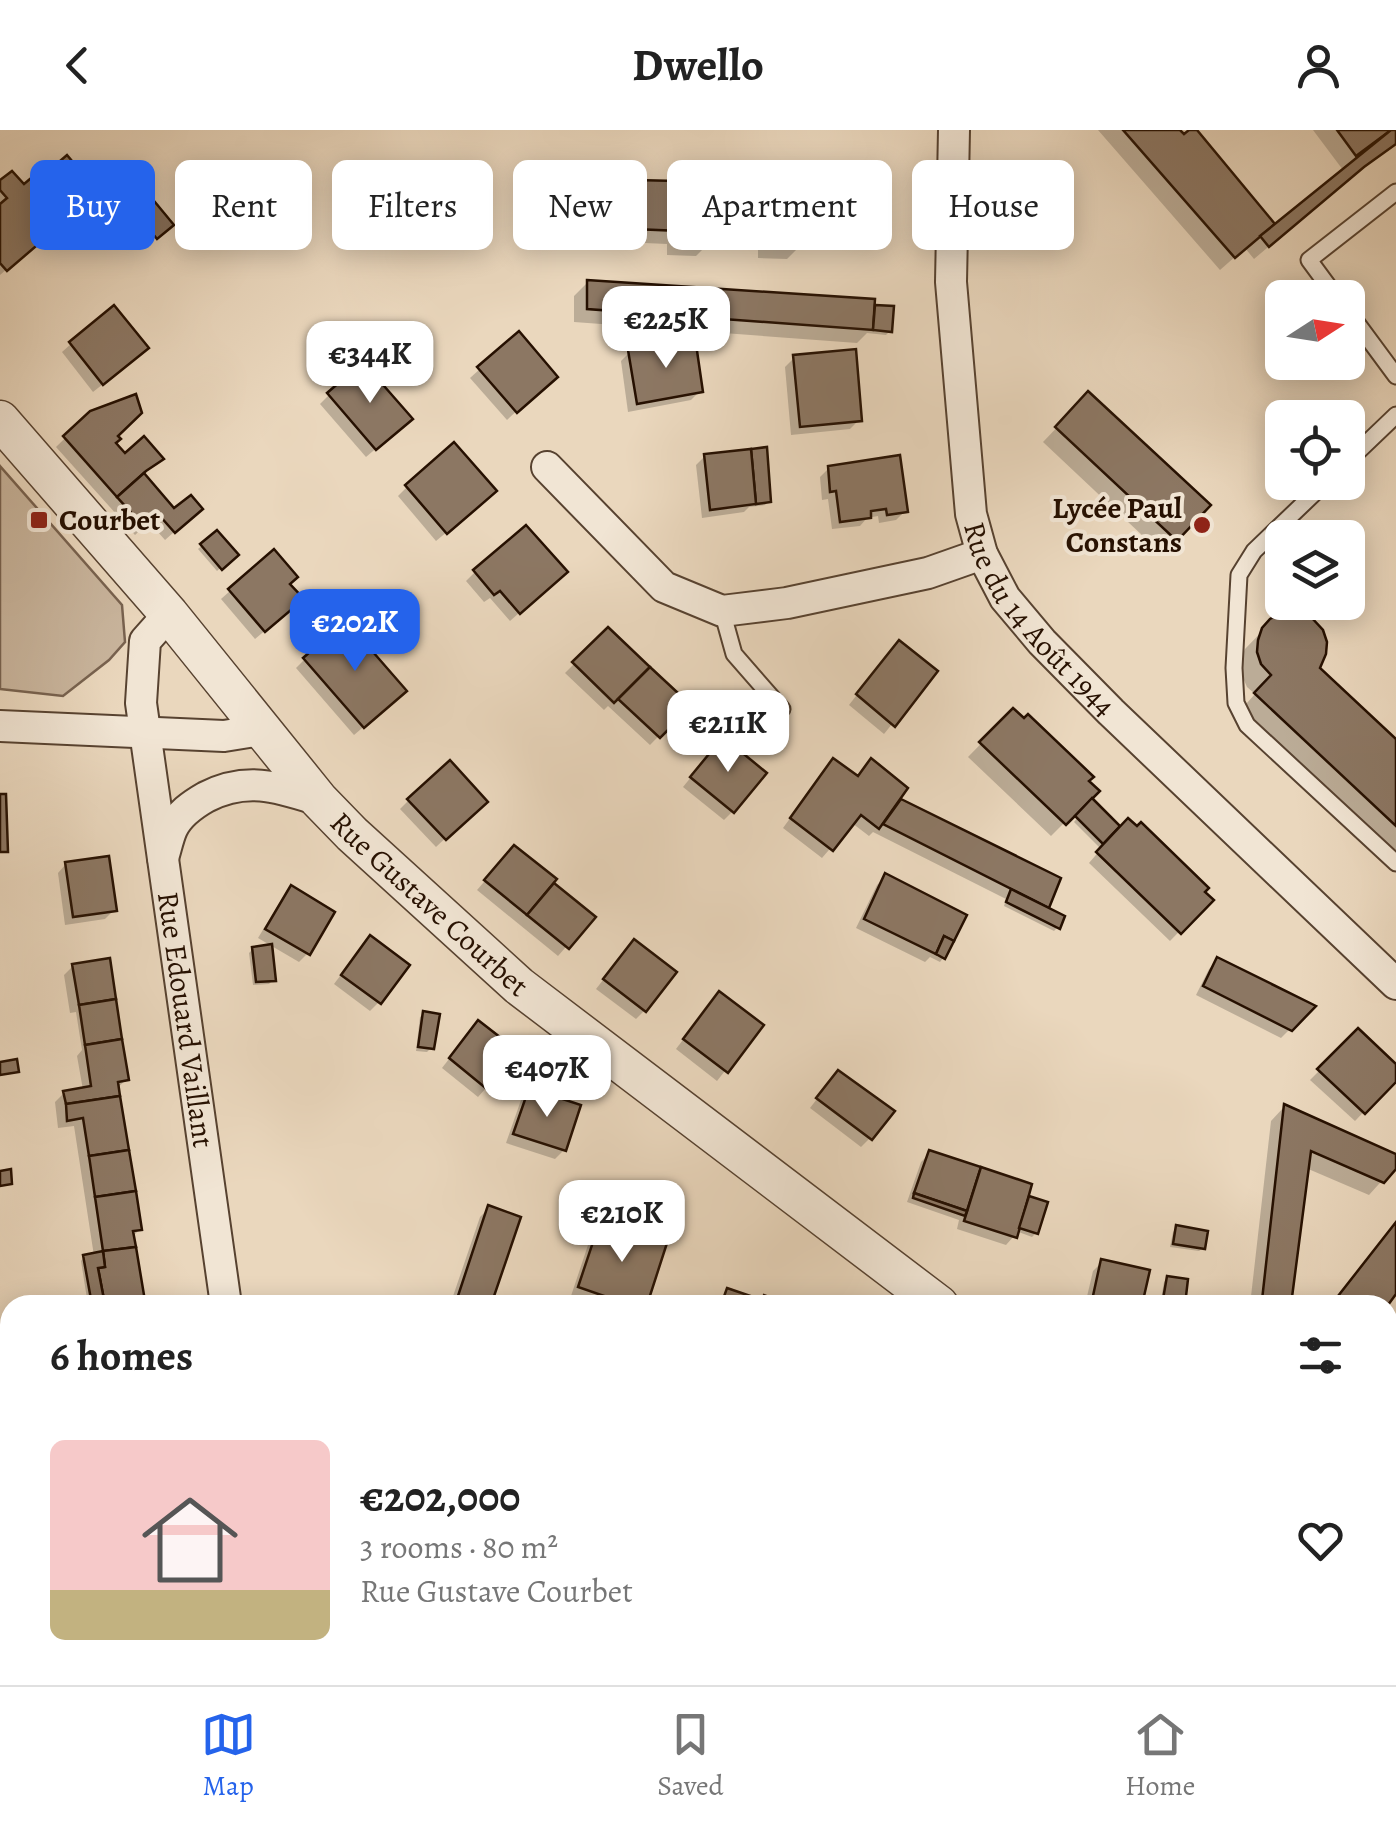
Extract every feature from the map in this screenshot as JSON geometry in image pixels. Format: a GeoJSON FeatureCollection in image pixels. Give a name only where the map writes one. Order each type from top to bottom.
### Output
{"type":"FeatureCollection","features":[{"type":"Feature","properties":{"kind":"street","name":"Rue du 14 Août 1944"},"geometry":{"type":"LineString","coordinates":[[954,130],[950,282],[972,514],[982,554],[1005,598],[1042,642],[1396,984]]}},
{"type":"Feature","properties":{"kind":"street","name":"Rue Gustave Courbet"},"geometry":{"type":"LineString","coordinates":[[0,420],[169,614],[319,800],[352,834],[519,986],[926,1295]]}},
{"type":"Feature","properties":{"kind":"street"},"geometry":{"type":"LineString","coordinates":[[547,467],[664,588],[722,611],[822,596],[928,572],[982,554]]}},
{"type":"Feature","properties":{"kind":"street","name":"Rue Edouard Vaillant"},"geometry":{"type":"LineString","coordinates":[[169,614],[144,640],[141,703],[225,1295]]}},
{"type":"Feature","properties":{"kind":"street"},"geometry":{"type":"LineString","coordinates":[[0,726],[224,736],[262,730]]}},
{"type":"Feature","properties":{"kind":"street"},"geometry":{"type":"LineString","coordinates":[[162,861],[173,826],[189,806],[223,788],[251,784],[282,788],[319,800]]}},
{"type":"Feature","properties":{"kind":"lane"},"geometry":{"type":"LineString","coordinates":[[1324,280],[1309,260],[1396,192]]}},
{"type":"Feature","properties":{"kind":"lane"},"geometry":{"type":"LineString","coordinates":[[1365,334],[1396,376]]}},
{"type":"Feature","properties":{"kind":"lane"},"geometry":{"type":"LineString","coordinates":[[1365,445],[1396,415]]}},
{"type":"Feature","properties":{"kind":"lane"},"geometry":{"type":"LineString","coordinates":[[1307,500],[1254,551],[1239,575],[1236,704],[1247,725],[1396,863]]}},
{"type":"Feature","properties":{"kind":"lane"},"geometry":{"type":"LineString","coordinates":[[722,611],[734,654],[782,709]]}},
{"type":"Feature","properties":{"kind":"shaded area"},"geometry":{"type":"Polygon","coordinates":[[[0,466],[122,605],[125,642],[109,660],[63,696],[0,689],[0,466]]]}},
{"type":"Feature","properties":{"kind":"building"},"geometry":{"type":"Polygon","coordinates":[[[1123,130],[1180,130],[1184,134],[1197,130],[1275,224],[1235,258],[1123,130]]]}},
{"type":"Feature","properties":{"kind":"building"},"geometry":{"type":"Polygon","coordinates":[[[1337,130],[1391,130],[1356,156],[1337,130]]]}},
{"type":"Feature","properties":{"kind":"building"},"geometry":{"type":"Polygon","coordinates":[[[1391,130],[1396,130],[1396,144],[1269,247],[1260,236],[1391,130]]]}},
{"type":"Feature","properties":{"kind":"building"},"geometry":{"type":"Polygon","coordinates":[[[12,171],[24,184],[30,179],[31,250],[7,271],[0,263],[0,204],[7,198],[0,190],[0,180],[12,171]]]}},
{"type":"Feature","properties":{"kind":"building"},"geometry":{"type":"Polygon","coordinates":[[[647,180],[667,181],[667,230],[647,230],[647,180]]]}},
{"type":"Feature","properties":{"kind":"building"},"geometry":{"type":"Polygon","coordinates":[[[155,202],[174,225],[157,239],[155,236],[155,202]]]}},
{"type":"Feature","properties":{"kind":"building"},"geometry":{"type":"Polygon","coordinates":[[[587,280],[875,299],[873,330],[587,309],[587,280]]]}},
{"type":"Feature","properties":{"kind":"building"},"geometry":{"type":"Polygon","coordinates":[[[114,305],[149,348],[103,385],[69,342],[114,305]]]}},
{"type":"Feature","properties":{"kind":"building"},"geometry":{"type":"Polygon","coordinates":[[[875,305],[894,306],[892,332],[873,330],[875,305]]]}},
{"type":"Feature","properties":{"kind":"building"},"geometry":{"type":"Polygon","coordinates":[[[519,331],[558,377],[517,413],[477,367],[519,331]]]}},
{"type":"Feature","properties":{"kind":"building"},"geometry":{"type":"Polygon","coordinates":[[[695,337],[703,392],[637,404],[628,350],[695,337]]]}},
{"type":"Feature","properties":{"kind":"building"},"geometry":{"type":"Polygon","coordinates":[[[856,349],[862,421],[800,427],[793,355],[856,349]]]}},
{"type":"Feature","properties":{"kind":"building"},"geometry":{"type":"Polygon","coordinates":[[[363,362],[413,419],[376,450],[327,393],[363,362]]]}},
{"type":"Feature","properties":{"kind":"building"},"geometry":{"type":"Polygon","coordinates":[[[1088,391],[1211,505],[1177,541],[1055,427],[1088,391]]]}},
{"type":"Feature","properties":{"kind":"building"},"geometry":{"type":"Polygon","coordinates":[[[136,394],[142,413],[118,436],[121,439],[116,443],[125,453],[144,436],[164,459],[117,497],[63,436],[90,411],[136,394]]]}},
{"type":"Feature","properties":{"kind":"building"},"geometry":{"type":"Polygon","coordinates":[[[454,442],[497,491],[447,534],[405,485],[454,442]]]}},
{"type":"Feature","properties":{"kind":"building"},"geometry":{"type":"Polygon","coordinates":[[[767,447],[771,502],[756,504],[751,449],[767,447]]]}},
{"type":"Feature","properties":{"kind":"building"},"geometry":{"type":"Polygon","coordinates":[[[751,449],[756,504],[710,510],[704,454],[751,449]]]}},
{"type":"Feature","properties":{"kind":"building"},"geometry":{"type":"Polygon","coordinates":[[[900,455],[908,512],[887,515],[886,509],[871,511],[871,518],[840,522],[836,491],[830,492],[828,466],[900,455]]]}},
{"type":"Feature","properties":{"kind":"building"},"geometry":{"type":"Polygon","coordinates":[[[144,473],[174,508],[191,495],[203,509],[175,533],[159,515],[145,528],[117,497],[144,473]]]}},
{"type":"Feature","properties":{"kind":"building"},"geometry":{"type":"Polygon","coordinates":[[[526,525],[568,572],[520,614],[500,591],[494,595],[473,570],[526,525]]]}},
{"type":"Feature","properties":{"kind":"building"},"geometry":{"type":"Polygon","coordinates":[[[217,530],[239,555],[222,570],[200,544],[217,530]]]}},
{"type":"Feature","properties":{"kind":"building"},"geometry":{"type":"Polygon","coordinates":[[[274,549],[298,577],[290,584],[304,599],[265,632],[228,589],[274,549]]]}},
{"type":"Feature","properties":{"kind":"building"},"geometry":{"type":"Polygon","coordinates":[[[1269,620],[1314,620],[1323,630],[1327,642],[1320,668],[1396,739],[1396,826],[1254,693],[1271,675],[1257,652],[1262,628],[1269,620]]]}},
{"type":"Feature","properties":{"kind":"building"},"geometry":{"type":"Polygon","coordinates":[[[346,621],[407,691],[364,728],[303,658],[346,621]]]}},
{"type":"Feature","properties":{"kind":"building"},"geometry":{"type":"Polygon","coordinates":[[[608,627],[650,667],[614,703],[572,662],[608,627]]]}},
{"type":"Feature","properties":{"kind":"building"},"geometry":{"type":"Polygon","coordinates":[[[899,640],[938,671],[895,727],[856,694],[899,640]]]}},
{"type":"Feature","properties":{"kind":"building"},"geometry":{"type":"Polygon","coordinates":[[[650,667],[692,706],[660,738],[618,699],[650,667]]]}},
{"type":"Feature","properties":{"kind":"building"},"geometry":{"type":"Polygon","coordinates":[[[1013,708],[1024,718],[1028,714],[1094,777],[1089,781],[1100,791],[1066,825],[979,742],[1013,708]]]}},
{"type":"Feature","properties":{"kind":"building"},"geometry":{"type":"Polygon","coordinates":[[[723,737],[767,773],[734,813],[690,777],[723,737]]]}},
{"type":"Feature","properties":{"kind":"building"},"geometry":{"type":"Polygon","coordinates":[[[833,758],[858,776],[871,758],[908,788],[879,829],[861,815],[833,851],[790,818],[833,758]]]}},
{"type":"Feature","properties":{"kind":"building"},"geometry":{"type":"Polygon","coordinates":[[[450,760],[488,802],[446,840],[407,799],[450,760]]]}},
{"type":"Feature","properties":{"kind":"building"},"geometry":{"type":"Polygon","coordinates":[[[0,794],[6,794],[8,852],[0,852],[0,794]]]}},
{"type":"Feature","properties":{"kind":"building"},"geometry":{"type":"Polygon","coordinates":[[[1092,798],[1120,826],[1103,844],[1075,816],[1092,798]]]}},
{"type":"Feature","properties":{"kind":"building"},"geometry":{"type":"Polygon","coordinates":[[[901,799],[1061,878],[1049,908],[883,824],[901,799]]]}},
{"type":"Feature","properties":{"kind":"building"},"geometry":{"type":"Polygon","coordinates":[[[1128,818],[1137,826],[1141,822],[1209,888],[1205,892],[1214,900],[1181,934],[1096,852],[1128,818]]]}},
{"type":"Feature","properties":{"kind":"building"},"geometry":{"type":"Polygon","coordinates":[[[514,845],[557,879],[527,915],[484,880],[514,845]]]}},
{"type":"Feature","properties":{"kind":"building"},"geometry":{"type":"Polygon","coordinates":[[[109,856],[117,911],[73,917],[65,862],[109,856]]]}},
{"type":"Feature","properties":{"kind":"building"},"geometry":{"type":"Polygon","coordinates":[[[885,873],[967,915],[954,941],[944,936],[936,954],[864,919],[885,873]]]}},
{"type":"Feature","properties":{"kind":"building"},"geometry":{"type":"Polygon","coordinates":[[[554,883],[596,917],[569,949],[527,915],[554,883]]]}},
{"type":"Feature","properties":{"kind":"building"},"geometry":{"type":"Polygon","coordinates":[[[291,885],[335,912],[310,955],[265,929],[291,885]]]}},
{"type":"Feature","properties":{"kind":"building"},"geometry":{"type":"Polygon","coordinates":[[[1011,889],[1065,916],[1060,929],[1006,902],[1011,889]]]}},
{"type":"Feature","properties":{"kind":"building"},"geometry":{"type":"Polygon","coordinates":[[[370,935],[410,965],[381,1004],[341,975],[370,935]]]}},
{"type":"Feature","properties":{"kind":"building"},"geometry":{"type":"Polygon","coordinates":[[[944,936],[954,941],[945,959],[936,954],[944,936]]]}},
{"type":"Feature","properties":{"kind":"building"},"geometry":{"type":"Polygon","coordinates":[[[634,939],[677,972],[646,1012],[603,979],[634,939]]]}},
{"type":"Feature","properties":{"kind":"building"},"geometry":{"type":"Polygon","coordinates":[[[272,944],[276,981],[256,982],[252,947],[272,944]]]}},
{"type":"Feature","properties":{"kind":"building"},"geometry":{"type":"Polygon","coordinates":[[[1217,957],[1316,1006],[1292,1031],[1203,986],[1217,957]]]}},
{"type":"Feature","properties":{"kind":"building"},"geometry":{"type":"Polygon","coordinates":[[[110,958],[116,999],[79,1005],[72,964],[110,958]]]}},
{"type":"Feature","properties":{"kind":"building"},"geometry":{"type":"Polygon","coordinates":[[[719,991],[764,1025],[728,1073],[683,1039],[719,991]]]}},
{"type":"Feature","properties":{"kind":"building"},"geometry":{"type":"Polygon","coordinates":[[[116,999],[122,1039],[85,1045],[79,1005],[116,999]]]}},
{"type":"Feature","properties":{"kind":"building"},"geometry":{"type":"Polygon","coordinates":[[[423,1011],[440,1014],[434,1049],[418,1047],[423,1011]]]}},
{"type":"Feature","properties":{"kind":"building"},"geometry":{"type":"Polygon","coordinates":[[[478,1020],[518,1051],[488,1090],[449,1058],[478,1020]]]}},
{"type":"Feature","properties":{"kind":"building"},"geometry":{"type":"Polygon","coordinates":[[[1358,1028],[1396,1064],[1396,1082],[1365,1114],[1317,1069],[1358,1028]]]}},
{"type":"Feature","properties":{"kind":"building"},"geometry":{"type":"Polygon","coordinates":[[[122,1039],[129,1080],[118,1082],[120,1096],[66,1104],[63,1091],[91,1086],[85,1045],[122,1039]]]}},
{"type":"Feature","properties":{"kind":"building"},"geometry":{"type":"Polygon","coordinates":[[[17,1059],[19,1072],[0,1075],[0,1062],[17,1059]]]}},
{"type":"Feature","properties":{"kind":"building"},"geometry":{"type":"Polygon","coordinates":[[[838,1070],[895,1111],[872,1140],[816,1098],[838,1070]]]}},
{"type":"Feature","properties":{"kind":"building"},"geometry":{"type":"Polygon","coordinates":[[[529,1088],[581,1105],[566,1151],[513,1134],[529,1088]]]}},
{"type":"Feature","properties":{"kind":"building"},"geometry":{"type":"Polygon","coordinates":[[[120,1096],[129,1150],[89,1156],[83,1118],[67,1121],[66,1104],[120,1096]]]}},
{"type":"Feature","properties":{"kind":"building"},"geometry":{"type":"Polygon","coordinates":[[[1284,1104],[1396,1154],[1396,1169],[1384,1183],[1311,1151],[1292,1295],[1263,1295],[1284,1104]]]}},
{"type":"Feature","properties":{"kind":"building"},"geometry":{"type":"Polygon","coordinates":[[[129,1150],[136,1191],[95,1197],[89,1156],[129,1150]]]}},
{"type":"Feature","properties":{"kind":"building"},"geometry":{"type":"Polygon","coordinates":[[[929,1150],[981,1167],[967,1211],[914,1193],[929,1150]]]}},
{"type":"Feature","properties":{"kind":"building"},"geometry":{"type":"Polygon","coordinates":[[[981,1167],[1032,1184],[1017,1238],[964,1221],[981,1167]]]}},
{"type":"Feature","properties":{"kind":"building"},"geometry":{"type":"Polygon","coordinates":[[[11,1169],[12,1184],[0,1186],[0,1171],[11,1169]]]}},
{"type":"Feature","properties":{"kind":"building"},"geometry":{"type":"Polygon","coordinates":[[[136,1191],[142,1230],[133,1231],[136,1247],[103,1251],[95,1197],[136,1191]]]}},
{"type":"Feature","properties":{"kind":"building"},"geometry":{"type":"Polygon","coordinates":[[[914,1193],[967,1211],[965,1216],[913,1198],[914,1193]]]}},
{"type":"Feature","properties":{"kind":"building"},"geometry":{"type":"Polygon","coordinates":[[[1029,1196],[1048,1202],[1038,1234],[1019,1228],[1029,1196]]]}},
{"type":"Feature","properties":{"kind":"building"},"geometry":{"type":"Polygon","coordinates":[[[488,1205],[521,1217],[494,1295],[458,1295],[488,1205]]]}},
{"type":"Feature","properties":{"kind":"building"},"geometry":{"type":"Polygon","coordinates":[[[600,1221],[667,1243],[650,1295],[601,1295],[578,1287],[600,1221]]]}},
{"type":"Feature","properties":{"kind":"building"},"geometry":{"type":"Polygon","coordinates":[[[1396,1222],[1395,1295],[1339,1295],[1396,1222]]]}},
{"type":"Feature","properties":{"kind":"building"},"geometry":{"type":"Polygon","coordinates":[[[1176,1225],[1208,1231],[1205,1249],[1173,1244],[1176,1225]]]}},
{"type":"Feature","properties":{"kind":"building"},"geometry":{"type":"Polygon","coordinates":[[[136,1247],[144,1295],[103,1295],[98,1268],[105,1267],[103,1251],[136,1247]]]}},
{"type":"Feature","properties":{"kind":"building"},"geometry":{"type":"Polygon","coordinates":[[[103,1251],[105,1267],[98,1268],[103,1295],[90,1295],[83,1255],[103,1251]]]}},
{"type":"Feature","properties":{"kind":"building"},"geometry":{"type":"Polygon","coordinates":[[[1101,1259],[1150,1270],[1144,1295],[1093,1295],[1101,1259]]]}},
{"type":"Feature","properties":{"kind":"building"},"geometry":{"type":"Polygon","coordinates":[[[1167,1276],[1188,1279],[1186,1295],[1164,1295],[1167,1276]]]}},
{"type":"Feature","properties":{"kind":"building"},"geometry":{"type":"Polygon","coordinates":[[[727,1288],[747,1295],[725,1295],[727,1288]]]}},
{"type":"Feature","properties":{"kind":"place","name":"Courbet"},"geometry":{"type":"Point","coordinates":[39,520]}},
{"type":"Feature","properties":{"kind":"place","name":"Lycée Paul Constans"},"geometry":{"type":"Point","coordinates":[1202,525]}}]}
